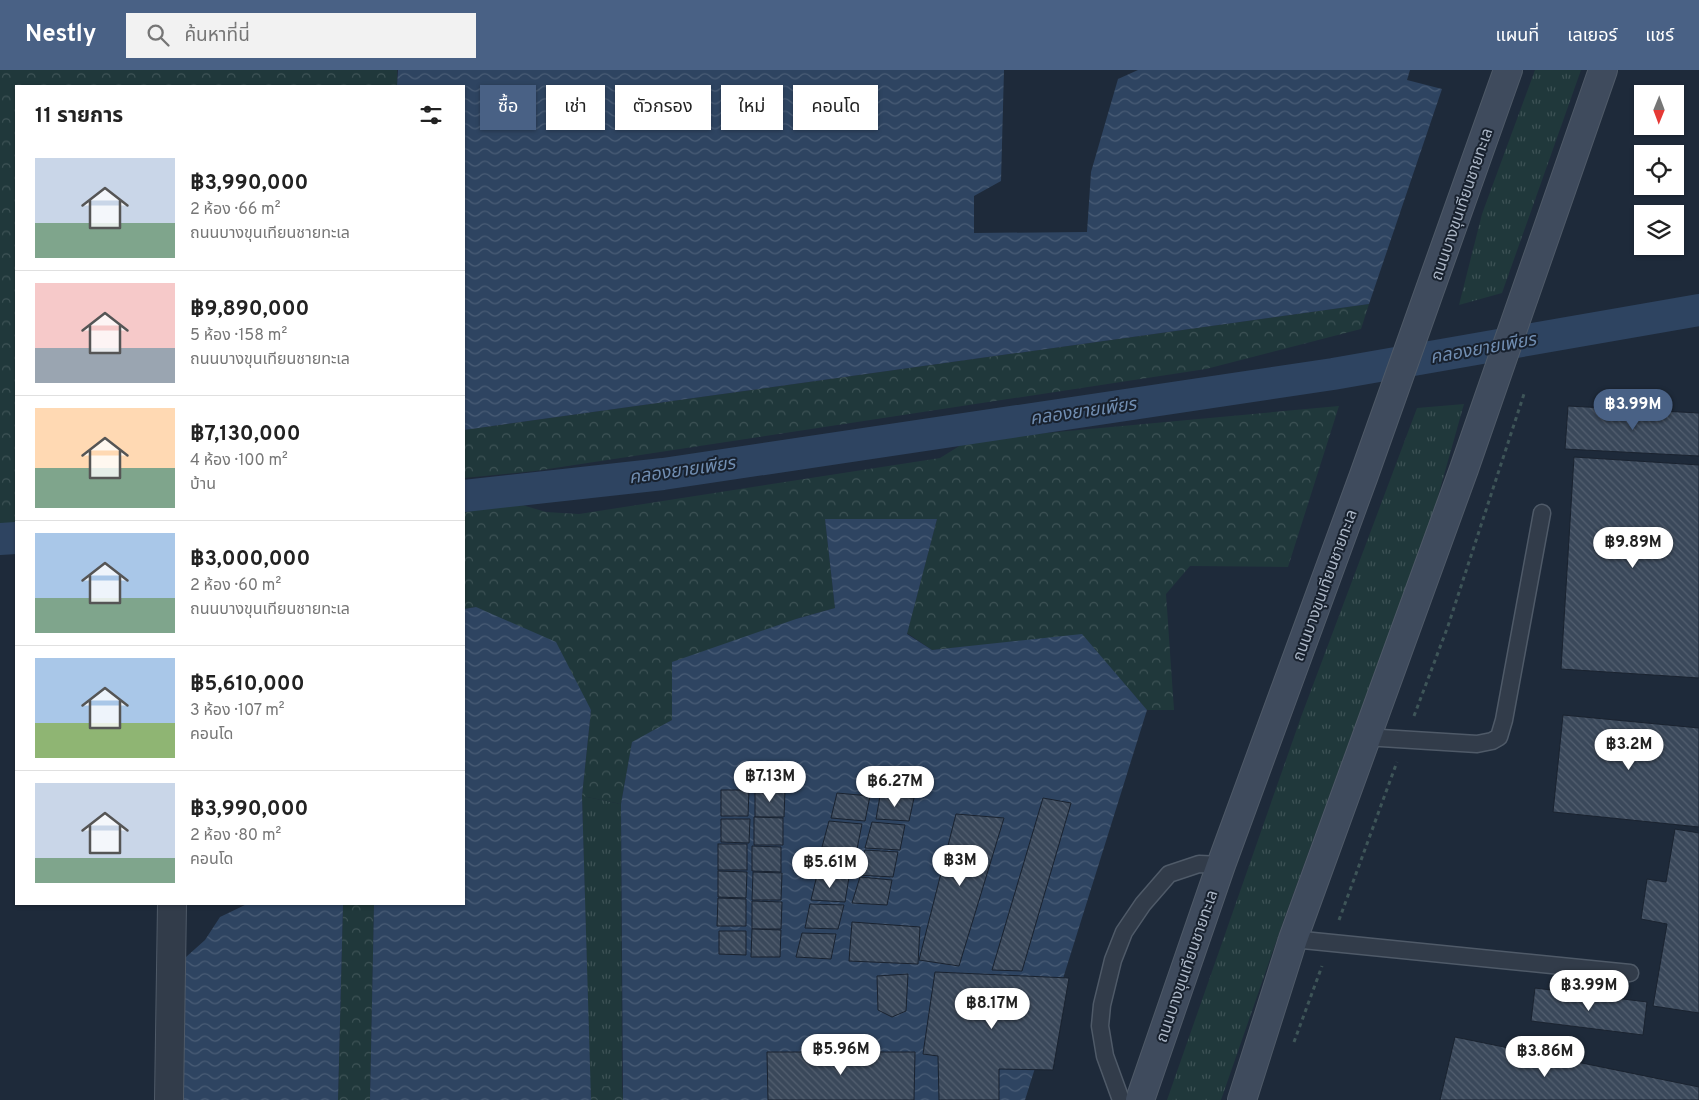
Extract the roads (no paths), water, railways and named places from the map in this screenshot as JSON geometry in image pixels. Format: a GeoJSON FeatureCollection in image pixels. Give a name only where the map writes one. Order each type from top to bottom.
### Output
{"type":"FeatureCollection","features":[{"type":"Feature","properties":{"kind":"main road","name":"ถนนบางขุนเทียนชายทะเล"},"geometry":{"type":"LineString","coordinates":[[1140,1100],[1221,864],[1364,475],[1508,70]]}},
{"type":"Feature","properties":{"kind":"main road"},"geometry":{"type":"LineString","coordinates":[[1242,1100],[1293,939],[1464,469],[1603,70]]}},
{"type":"Feature","properties":{"kind":"street"},"geometry":{"type":"LineString","coordinates":[[169,1100],[172,905]]}},
{"type":"Feature","properties":{"kind":"lane"},"geometry":{"type":"LineString","coordinates":[[1365,737],[1478,744],[1492,741],[1499,737],[1504,720],[1542,513]]}},
{"type":"Feature","properties":{"kind":"lane"},"geometry":{"type":"LineString","coordinates":[[1121,1100],[1105,1056],[1100,1026],[1102,1005],[1113,960],[1124,932],[1143,904],[1169,874],[1199,864],[1221,864]]}},
{"type":"Feature","properties":{"kind":"lane"},"geometry":{"type":"LineString","coordinates":[[1293,939],[1630,973]]}},
{"type":"Feature","properties":{"kind":"water"},"geometry":{"type":"Polygon","coordinates":[[[398,70],[1004,70],[1001,181],[974,196],[974,233],[1087,232],[1091,172],[1118,79],[1138,70],[1410,70],[1407,80],[1442,89],[1369,304],[465,430],[465,85],[397,85],[398,70]]]}},
{"type":"Feature","properties":{"kind":"water"},"geometry":{"type":"Polygon","coordinates":[[[825,519],[937,519],[907,634],[932,650],[1082,634],[1147,710],[1025,1100],[623,1100],[621,804],[632,742],[672,720],[672,662],[796,619],[835,608],[825,519]]]}},
{"type":"Feature","properties":{"kind":"water"},"geometry":{"type":"Polygon","coordinates":[[[476,607],[556,642],[591,710],[582,796],[591,1100],[370,1100],[374,905],[465,905],[465,609],[476,607]]]}},
{"type":"Feature","properties":{"kind":"water"},"geometry":{"type":"Polygon","coordinates":[[[245,905],[343,905],[338,1100],[181,1100],[186,957],[205,940],[220,917],[245,905]]]}},
{"type":"Feature","properties":{"kind":"waterway","name":"คลองยายเพียร"},"geometry":{"type":"LineString","coordinates":[[465,496],[663,474],[1333,374],[1699,310]]}},
{"type":"Feature","properties":{"kind":"waterway","name":"คลองยายเพียร"},"geometry":{"type":"LineString","coordinates":[[0,539],[15,538]]}}]}
